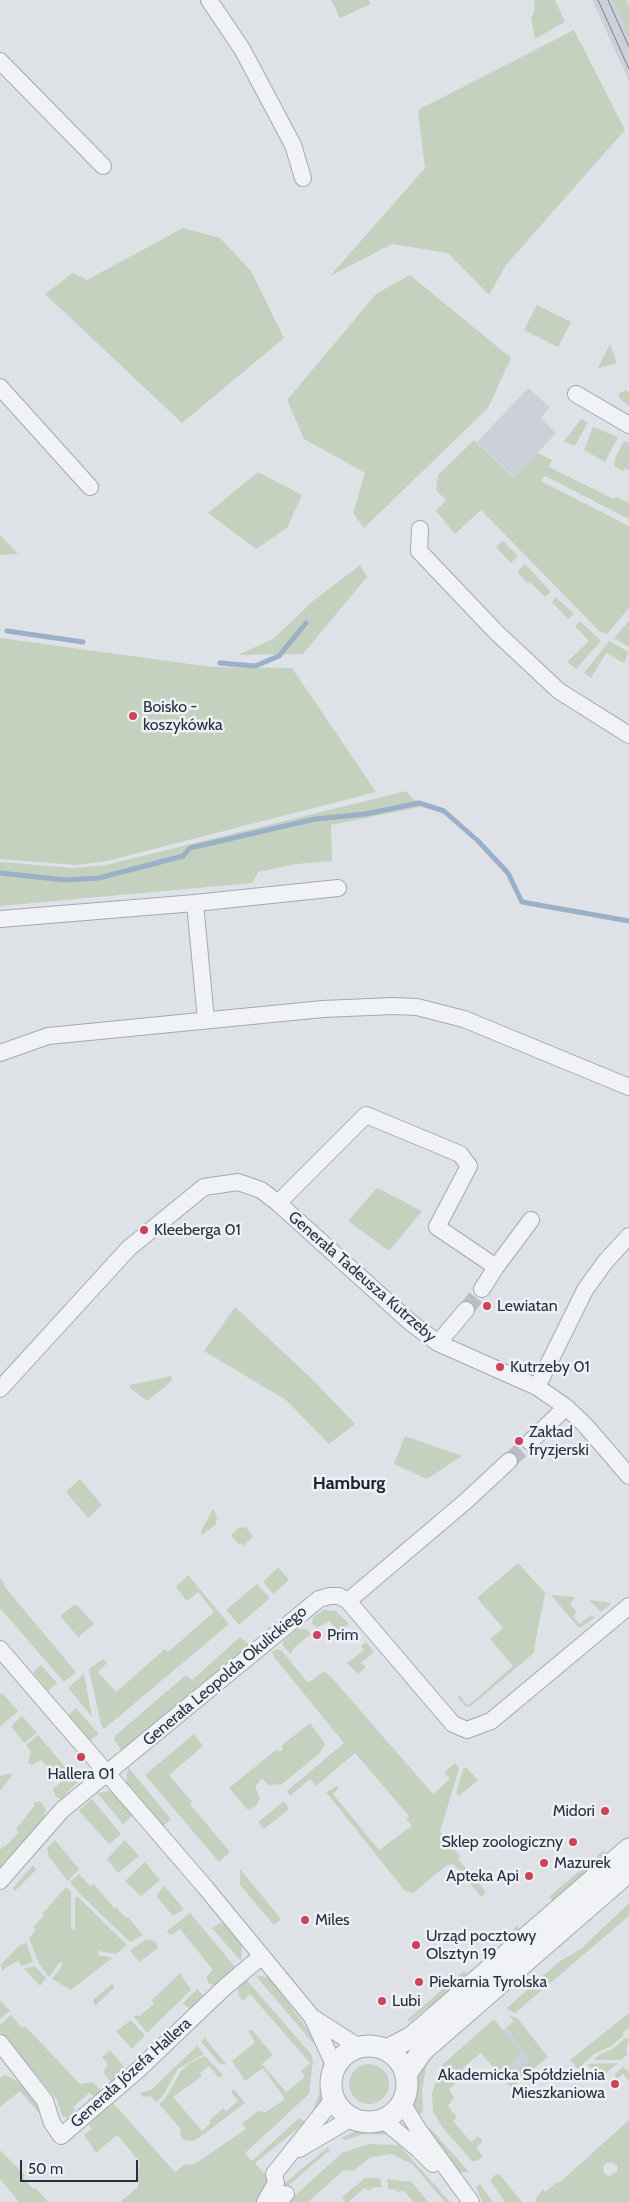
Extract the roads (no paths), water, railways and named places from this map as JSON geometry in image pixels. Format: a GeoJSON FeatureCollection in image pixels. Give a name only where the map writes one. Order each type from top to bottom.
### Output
{"type":"FeatureCollection","features":[{"type":"Feature","properties":{"kind":"street"},"geometry":{"type":"LineString","coordinates":[[209,0],[242,49],[293,145],[302,178]]}},
{"type":"Feature","properties":{"kind":"street"},"geometry":{"type":"LineString","coordinates":[[0,61],[103,166]]}},
{"type":"Feature","properties":{"kind":"street"},"geometry":{"type":"LineString","coordinates":[[0,387],[90,487]]}},
{"type":"Feature","properties":{"kind":"street"},"geometry":{"type":"LineString","coordinates":[[576,394],[629,425]]}},
{"type":"Feature","properties":{"kind":"street"},"geometry":{"type":"LineString","coordinates":[[420,529],[419,551],[491,627],[559,691],[629,735]]}},
{"type":"Feature","properties":{"kind":"street"},"geometry":{"type":"LineString","coordinates":[[0,919],[196,903],[338,888]]}},
{"type":"Feature","properties":{"kind":"street"},"geometry":{"type":"LineString","coordinates":[[196,903],[206,1020]]}},
{"type":"Feature","properties":{"kind":"street"},"geometry":{"type":"LineString","coordinates":[[0,1053],[48,1036],[361,1006],[417,1008],[464,1019],[629,1087]]}},
{"type":"Feature","properties":{"kind":"street"},"geometry":{"type":"LineString","coordinates":[[278,1203],[366,1115],[460,1154],[469,1166],[437,1227],[496,1267]]}},
{"type":"Feature","properties":{"kind":"street","name":"Generała Tadeusza Kutrzeby"},"geometry":{"type":"LineString","coordinates":[[0,1389],[128,1248],[204,1187],[238,1182],[261,1190],[278,1203],[410,1322],[438,1344],[537,1387],[566,1407],[585,1424],[629,1476]]}},
{"type":"Feature","properties":{"kind":"street"},"geometry":{"type":"LineString","coordinates":[[482,1289],[531,1220]]}},
{"type":"Feature","properties":{"kind":"street"},"geometry":{"type":"LineString","coordinates":[[537,1387],[584,1290],[605,1262],[629,1236]]}},
{"type":"Feature","properties":{"kind":"street"},"geometry":{"type":"LineString","coordinates":[[438,1344],[466,1310]]}},
{"type":"Feature","properties":{"kind":"street"},"geometry":{"type":"LineString","coordinates":[[530,1442],[566,1407]]}},
{"type":"Feature","properties":{"kind":"street"},"geometry":{"type":"LineString","coordinates":[[509,1461],[466,1501],[348,1601],[454,1724],[467,1730],[492,1721],[629,1606]]}},
{"type":"Feature","properties":{"kind":"street","name":"Generała Leopolda Okulickiego"},"geometry":{"type":"LineString","coordinates":[[107,1774],[307,1608],[330,1596],[339,1596],[348,1601]]}},
{"type":"Feature","properties":{"kind":"street"},"geometry":{"type":"LineString","coordinates":[[0,1649],[312,2017],[335,2067]]}},
{"type":"Feature","properties":{"kind":"street"},"geometry":{"type":"LineString","coordinates":[[0,1881],[62,1810],[107,1774]]}},
{"type":"Feature","properties":{"kind":"street"},"geometry":{"type":"LineString","coordinates":[[387,2050],[412,2037],[629,1850]]}},
{"type":"Feature","properties":{"kind":"street"},"geometry":{"type":"LineString","coordinates":[[406,2074],[423,2050],[629,1871]]}},
{"type":"Feature","properties":{"kind":"street","name":"Generała Józefa Hallera"},"geometry":{"type":"LineString","coordinates":[[0,2043],[45,2101],[52,2123],[61,2136],[136,2071],[225,1987],[262,1956]]}},
{"type":"Feature","properties":{"kind":"street"},"geometry":{"type":"LineString","coordinates":[[312,2017],[359,2047]]}},
{"type":"Feature","properties":{"kind":"street"},"geometry":{"type":"LineString","coordinates":[[265,2202],[276,2183],[274,2174],[328,2106],[333,2095],[332,2076],[335,2067],[350,2052],[359,2047],[378,2047],[387,2050],[395,2056],[406,2074],[406,2094],[402,2103],[390,2116],[382,2120],[372,2122],[352,2118],[344,2112],[333,2095]]}},
{"type":"Feature","properties":{"kind":"street"},"geometry":{"type":"LineString","coordinates":[[402,2103],[471,2202]]}},
{"type":"Feature","properties":{"kind":"street"},"geometry":{"type":"LineString","coordinates":[[292,2153],[352,2118]]}},
{"type":"Feature","properties":{"kind":"street"},"geometry":{"type":"LineString","coordinates":[[382,2120],[418,2149],[444,2176],[461,2189]]}},
{"type":"Feature","properties":{"kind":"waterway"},"geometry":{"type":"LineString","coordinates":[[220,663],[255,666],[279,656],[306,623]]}},
{"type":"Feature","properties":{"kind":"waterway"},"geometry":{"type":"LineString","coordinates":[[7,631],[83,642]]}},
{"type":"Feature","properties":{"kind":"waterway"},"geometry":{"type":"LineString","coordinates":[[0,873],[65,880],[99,878],[183,856],[190,848],[315,819],[365,814],[419,803],[444,811],[478,841],[508,873],[522,902],[629,921]]}},
{"type":"Feature","properties":{"kind":"tunnel"},"geometry":{"type":"LineString","coordinates":[[466,1310],[482,1289]]}},
{"type":"Feature","properties":{"kind":"tunnel"},"geometry":{"type":"LineString","coordinates":[[509,1461],[530,1442]]}},
{"type":"Feature","properties":{"kind":"tram line"},"geometry":{"type":"LineString","coordinates":[[598,0],[629,69]]}},
{"type":"Feature","properties":{"kind":"tram line"},"geometry":{"type":"LineString","coordinates":[[608,0],[629,47]]}},
{"type":"Feature","properties":{"kind":"place","name":"Boisko - koszykówka"},"geometry":{"type":"Point","coordinates":[133,716]}},
{"type":"Feature","properties":{"kind":"place","name":"Kleeberga 01"},"geometry":{"type":"Point","coordinates":[144,1230]}},
{"type":"Feature","properties":{"kind":"place","name":"Lewiatan"},"geometry":{"type":"Point","coordinates":[487,1306]}},
{"type":"Feature","properties":{"kind":"place","name":"Kutrzeby 01"},"geometry":{"type":"Point","coordinates":[500,1367]}},
{"type":"Feature","properties":{"kind":"place","name":"Zakład fryzjerski"},"geometry":{"type":"Point","coordinates":[519,1441]}},
{"type":"Feature","properties":{"kind":"place","name":"Prim"},"geometry":{"type":"Point","coordinates":[317,1635]}},
{"type":"Feature","properties":{"kind":"place","name":"Hallera 01"},"geometry":{"type":"Point","coordinates":[81,1757]}},
{"type":"Feature","properties":{"kind":"place","name":"Midori"},"geometry":{"type":"Point","coordinates":[605,1811]}},
{"type":"Feature","properties":{"kind":"place","name":"Sklep zoologiczny"},"geometry":{"type":"Point","coordinates":[573,1842]}},
{"type":"Feature","properties":{"kind":"place","name":"Mazurek"},"geometry":{"type":"Point","coordinates":[544,1863]}},
{"type":"Feature","properties":{"kind":"place","name":"Apteka Api"},"geometry":{"type":"Point","coordinates":[529,1876]}},
{"type":"Feature","properties":{"kind":"place","name":"Miles"},"geometry":{"type":"Point","coordinates":[305,1920]}},
{"type":"Feature","properties":{"kind":"place","name":"Urząd pocztowy Olsztyn 19"},"geometry":{"type":"Point","coordinates":[416,1945]}},
{"type":"Feature","properties":{"kind":"place","name":"Piekarnia Tyrolska"},"geometry":{"type":"Point","coordinates":[419,1982]}},
{"type":"Feature","properties":{"kind":"place","name":"Lubi"},"geometry":{"type":"Point","coordinates":[382,2001]}},
{"type":"Feature","properties":{"kind":"place","name":"Akademicka Spółdzielnia Mieszkaniowa"},"geometry":{"type":"Point","coordinates":[615,2084]}},
{"type":"Feature","properties":{"kind":"district","name":"Hamburg"},"geometry":{"type":"Point","coordinates":[349,1484]}}]}
